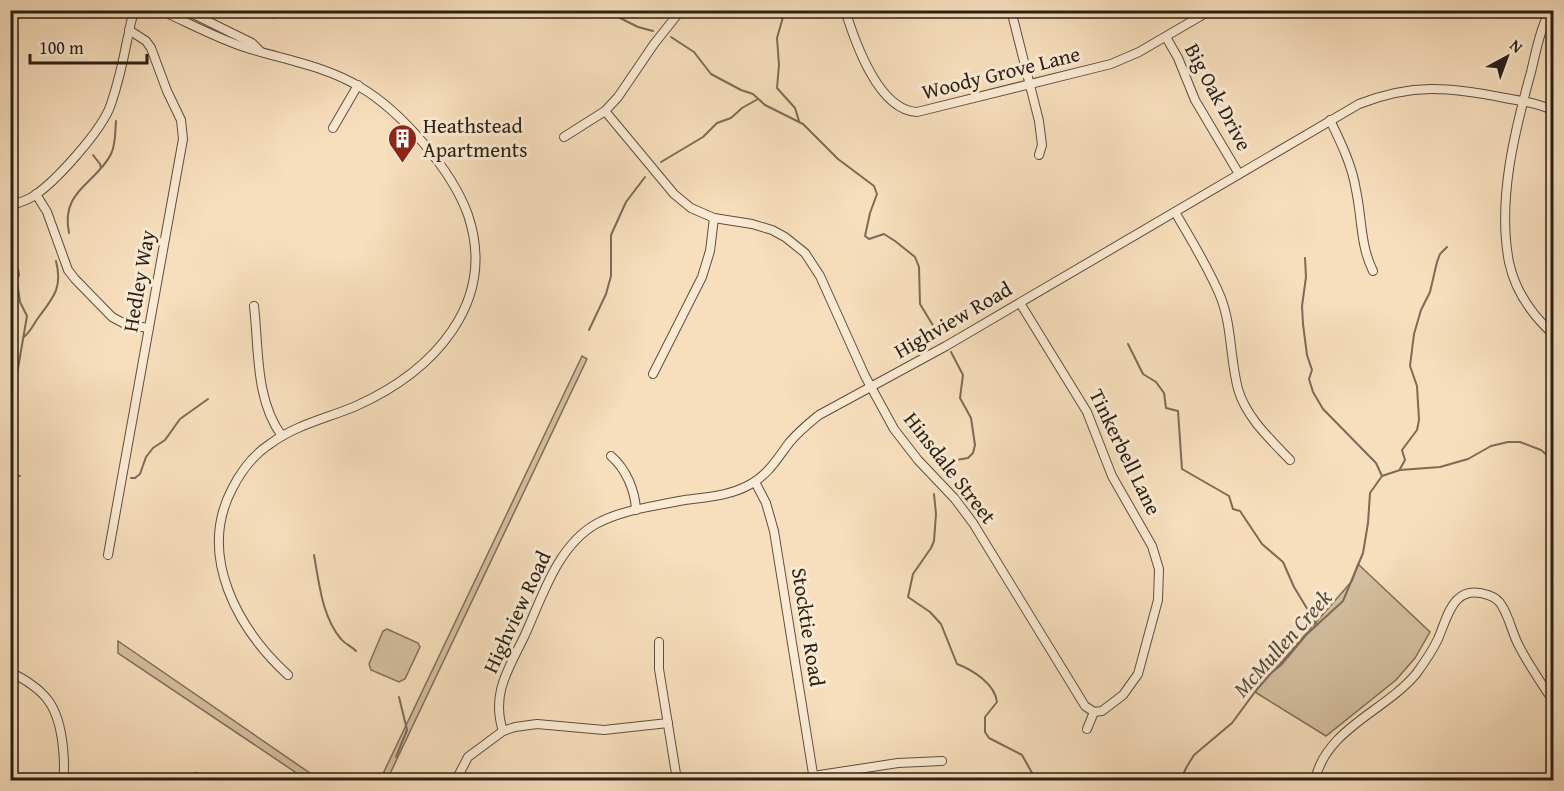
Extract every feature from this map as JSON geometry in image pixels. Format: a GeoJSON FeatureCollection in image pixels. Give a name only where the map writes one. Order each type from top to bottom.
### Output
{"type":"FeatureCollection","features":[{"type":"Feature","properties":{"kind":"street"},"geometry":{"type":"LineString","coordinates":[[10,206],[36,194],[89,141],[105,120],[135,10]]}},
{"type":"Feature","properties":{"kind":"street"},"geometry":{"type":"LineString","coordinates":[[160,10],[246,48],[321,68],[358,85],[388,106],[410,128],[438,163],[460,198],[470,223],[474,242],[474,271],[466,306],[451,333],[424,364],[359,404],[282,436],[260,451],[241,473],[222,512],[218,535],[222,574],[227,592],[237,612],[262,649],[288,675]]}},
{"type":"Feature","properties":{"kind":"street"},"geometry":{"type":"LineString","coordinates":[[185,10],[252,43],[260,51]]}},
{"type":"Feature","properties":{"kind":"street"},"geometry":{"type":"LineString","coordinates":[[564,137],[605,111],[681,10]]}},
{"type":"Feature","properties":{"kind":"street","name":"Woody Grove Lane"},"geometry":{"type":"LineString","coordinates":[[845,10],[867,65],[894,104],[901,109],[913,112],[922,112],[1111,64],[1139,52],[1211,10]]}},
{"type":"Feature","properties":{"kind":"street"},"geometry":{"type":"LineString","coordinates":[[1011,10],[1042,136],[1039,155]]}},
{"type":"Feature","properties":{"kind":"street"},"geometry":{"type":"LineString","coordinates":[[1550,10],[1540,35],[1522,102],[1509,171],[1506,223],[1509,262],[1522,296],[1536,316],[1554,335]]}},
{"type":"Feature","properties":{"kind":"street","name":"Hedley Way"},"geometry":{"type":"LineString","coordinates":[[108,555],[184,131],[166,91],[151,48],[146,41],[129,30]]}},
{"type":"Feature","properties":{"kind":"street","name":"Big Oak Drive"},"geometry":{"type":"LineString","coordinates":[[1166,37],[1178,58],[1195,100],[1239,174]]}},
{"type":"Feature","properties":{"kind":"street"},"geometry":{"type":"LineString","coordinates":[[333,128],[358,85]]}},
{"type":"Feature","properties":{"kind":"street","name":"Highview Road"},"geometry":{"type":"LineString","coordinates":[[503,731],[497,705],[502,683],[559,562],[574,541],[597,524],[636,510],[696,498],[719,496],[755,482],[770,469],[807,424],[1020,303],[1330,120],[1376,97],[1415,89],[1455,89],[1539,105],[1554,111]]}},
{"type":"Feature","properties":{"kind":"street","name":"Hinsdale Street"},"geometry":{"type":"LineString","coordinates":[[605,111],[680,200],[691,208],[714,218],[752,224],[772,230],[805,253],[820,276],[871,387],[894,429],[973,523],[1085,706],[1094,712]]}},
{"type":"Feature","properties":{"kind":"street"},"geometry":{"type":"LineString","coordinates":[[1330,120],[1353,175],[1363,242],[1367,260],[1373,271]]}},
{"type":"Feature","properties":{"kind":"street"},"geometry":{"type":"LineString","coordinates":[[36,194],[47,212],[68,270],[75,279],[112,317],[127,325],[149,328]]}},
{"type":"Feature","properties":{"kind":"street"},"geometry":{"type":"LineString","coordinates":[[1174,212],[1203,260],[1222,300],[1229,331],[1234,372],[1242,399],[1258,424],[1290,460]]}},
{"type":"Feature","properties":{"kind":"street"},"geometry":{"type":"LineString","coordinates":[[654,374],[702,277],[710,251],[714,218]]}},
{"type":"Feature","properties":{"kind":"street","name":"Tinkerbell Lane"},"geometry":{"type":"LineString","coordinates":[[1020,303],[1087,412],[1112,477],[1152,546],[1159,569],[1158,600],[1138,675],[1123,695],[1102,711],[1094,712]]}},
{"type":"Feature","properties":{"kind":"street"},"geometry":{"type":"LineString","coordinates":[[254,306],[264,399],[273,423],[282,436]]}},
{"type":"Feature","properties":{"kind":"street"},"geometry":{"type":"LineString","coordinates":[[611,456],[622,466],[629,482],[636,510]]}},
{"type":"Feature","properties":{"kind":"street","name":"Stocktie Road"},"geometry":{"type":"LineString","coordinates":[[755,482],[766,503],[774,531],[813,778]]}},
{"type":"Feature","properties":{"kind":"street"},"geometry":{"type":"LineString","coordinates":[[1315,780],[1322,758],[1333,744],[1397,693],[1417,672],[1438,639],[1453,604],[1466,594],[1478,592],[1500,603],[1518,644],[1554,702]]}},
{"type":"Feature","properties":{"kind":"street"},"geometry":{"type":"LineString","coordinates":[[659,642],[659,669],[677,780]]}},
{"type":"Feature","properties":{"kind":"street"},"geometry":{"type":"LineString","coordinates":[[10,672],[36,686],[56,711],[62,735],[65,768],[63,780]]}},
{"type":"Feature","properties":{"kind":"street"},"geometry":{"type":"LineString","coordinates":[[1088,729],[1094,712]]}},
{"type":"Feature","properties":{"kind":"street"},"geometry":{"type":"LineString","coordinates":[[456,780],[468,757],[503,731],[537,724],[604,730],[668,723]]}},
{"type":"Feature","properties":{"kind":"street"},"geometry":{"type":"LineString","coordinates":[[813,778],[898,763],[942,761]]}},
{"type":"Feature","properties":{"kind":"shaded area"},"geometry":{"type":"Polygon","coordinates":[[[582,356],[587,359],[387,780],[380,780],[582,356]]]}},
{"type":"Feature","properties":{"kind":"shaded area"},"geometry":{"type":"Polygon","coordinates":[[[1358,564],[1430,632],[1415,658],[1396,680],[1326,736],[1255,692],[1352,581],[1358,564]]]}},
{"type":"Feature","properties":{"kind":"shaded area"},"geometry":{"type":"Polygon","coordinates":[[[387,629],[418,643],[420,647],[405,679],[399,682],[371,670],[369,664],[383,631],[387,629]]]}},
{"type":"Feature","properties":{"kind":"shaded area"},"geometry":{"type":"Polygon","coordinates":[[[118,641],[320,780],[307,780],[118,653],[118,641]]]}},
{"type":"Feature","properties":{"kind":"waterway"},"geometry":{"type":"LineString","coordinates":[[273,18],[277,10]]}},
{"type":"Feature","properties":{"kind":"waterway"},"geometry":{"type":"LineString","coordinates":[[604,10],[638,27],[653,31]]}},
{"type":"Feature","properties":{"kind":"waterway"},"geometry":{"type":"LineString","coordinates":[[785,10],[777,38],[779,65],[777,88],[795,108],[799,121]]}},
{"type":"Feature","properties":{"kind":"waterway"},"geometry":{"type":"LineString","coordinates":[[671,37],[694,52],[711,74],[753,94],[765,105],[803,124],[838,159],[874,186],[877,194],[865,236],[869,239],[884,234],[915,257],[919,267],[920,304],[940,337]]}},
{"type":"Feature","properties":{"kind":"waterway"},"geometry":{"type":"LineString","coordinates":[[661,162],[703,137],[717,123],[731,118],[742,108],[758,99]]}},
{"type":"Feature","properties":{"kind":"waterway"},"geometry":{"type":"LineString","coordinates":[[69,233],[70,207],[81,188],[105,164],[111,154],[115,142],[116,121]]}},
{"type":"Feature","properties":{"kind":"waterway"},"geometry":{"type":"LineString","coordinates":[[93,155],[101,168]]}},
{"type":"Feature","properties":{"kind":"waterway"},"geometry":{"type":"LineString","coordinates":[[589,330],[606,294],[611,276],[611,235],[626,202],[645,177]]}},
{"type":"Feature","properties":{"kind":"waterway"},"geometry":{"type":"LineString","coordinates":[[1400,469],[1405,460],[1402,450],[1417,430],[1419,420],[1417,386],[1410,366],[1414,334],[1421,310],[1430,292],[1440,254],[1447,247]]}},
{"type":"Feature","properties":{"kind":"waterway"},"geometry":{"type":"LineString","coordinates":[[10,255],[18,269],[20,302],[27,316],[17,374],[10,383]]}},
{"type":"Feature","properties":{"kind":"waterway"},"geometry":{"type":"LineString","coordinates":[[1305,258],[1303,324],[1307,355],[1312,370],[1309,379],[1313,392],[1323,409],[1376,463],[1382,476]]}},
{"type":"Feature","properties":{"kind":"waterway"},"geometry":{"type":"LineString","coordinates":[[24,337],[55,292],[58,278],[56,261]]}},
{"type":"Feature","properties":{"kind":"waterway"},"geometry":{"type":"LineString","coordinates":[[1128,344],[1143,374],[1156,382],[1164,393],[1166,408],[1178,411],[1182,469],[1229,496],[1233,509],[1240,511],[1262,544],[1283,562],[1294,587],[1317,625]]}},
{"type":"Feature","properties":{"kind":"waterway"},"geometry":{"type":"LineString","coordinates":[[940,465],[968,458],[973,453],[975,445],[971,418],[960,398],[963,375],[951,352]]}},
{"type":"Feature","properties":{"kind":"waterway"},"geometry":{"type":"LineString","coordinates":[[131,478],[140,474],[146,457],[153,448],[165,440],[180,419],[208,399]]}},
{"type":"Feature","properties":{"kind":"waterway","name":"McMullen Creek"},"geometry":{"type":"LineString","coordinates":[[1181,780],[1194,755],[1232,723],[1266,677],[1281,665],[1306,635],[1343,601],[1363,553],[1370,493],[1382,476],[1400,470],[1440,467],[1468,459],[1491,446],[1508,442],[1520,442],[1541,450],[1554,461]]}},
{"type":"Feature","properties":{"kind":"waterway"},"geometry":{"type":"LineString","coordinates":[[10,473],[20,476]]}},
{"type":"Feature","properties":{"kind":"waterway"},"geometry":{"type":"LineString","coordinates":[[934,494],[936,514],[934,541],[913,574],[908,597],[930,612],[941,624],[957,664],[976,674],[992,689],[997,702],[985,717],[985,732],[989,738],[1022,755],[1036,780]]}},
{"type":"Feature","properties":{"kind":"waterway"},"geometry":{"type":"LineString","coordinates":[[314,555],[322,599],[329,620],[341,639],[356,651]]}},
{"type":"Feature","properties":{"kind":"waterway"},"geometry":{"type":"LineString","coordinates":[[396,757],[407,730],[399,697]]}},
{"type":"Feature","properties":{"kind":"place","name":"Heathstead Apartments"},"geometry":{"type":"Point","coordinates":[402,164]}}]}
